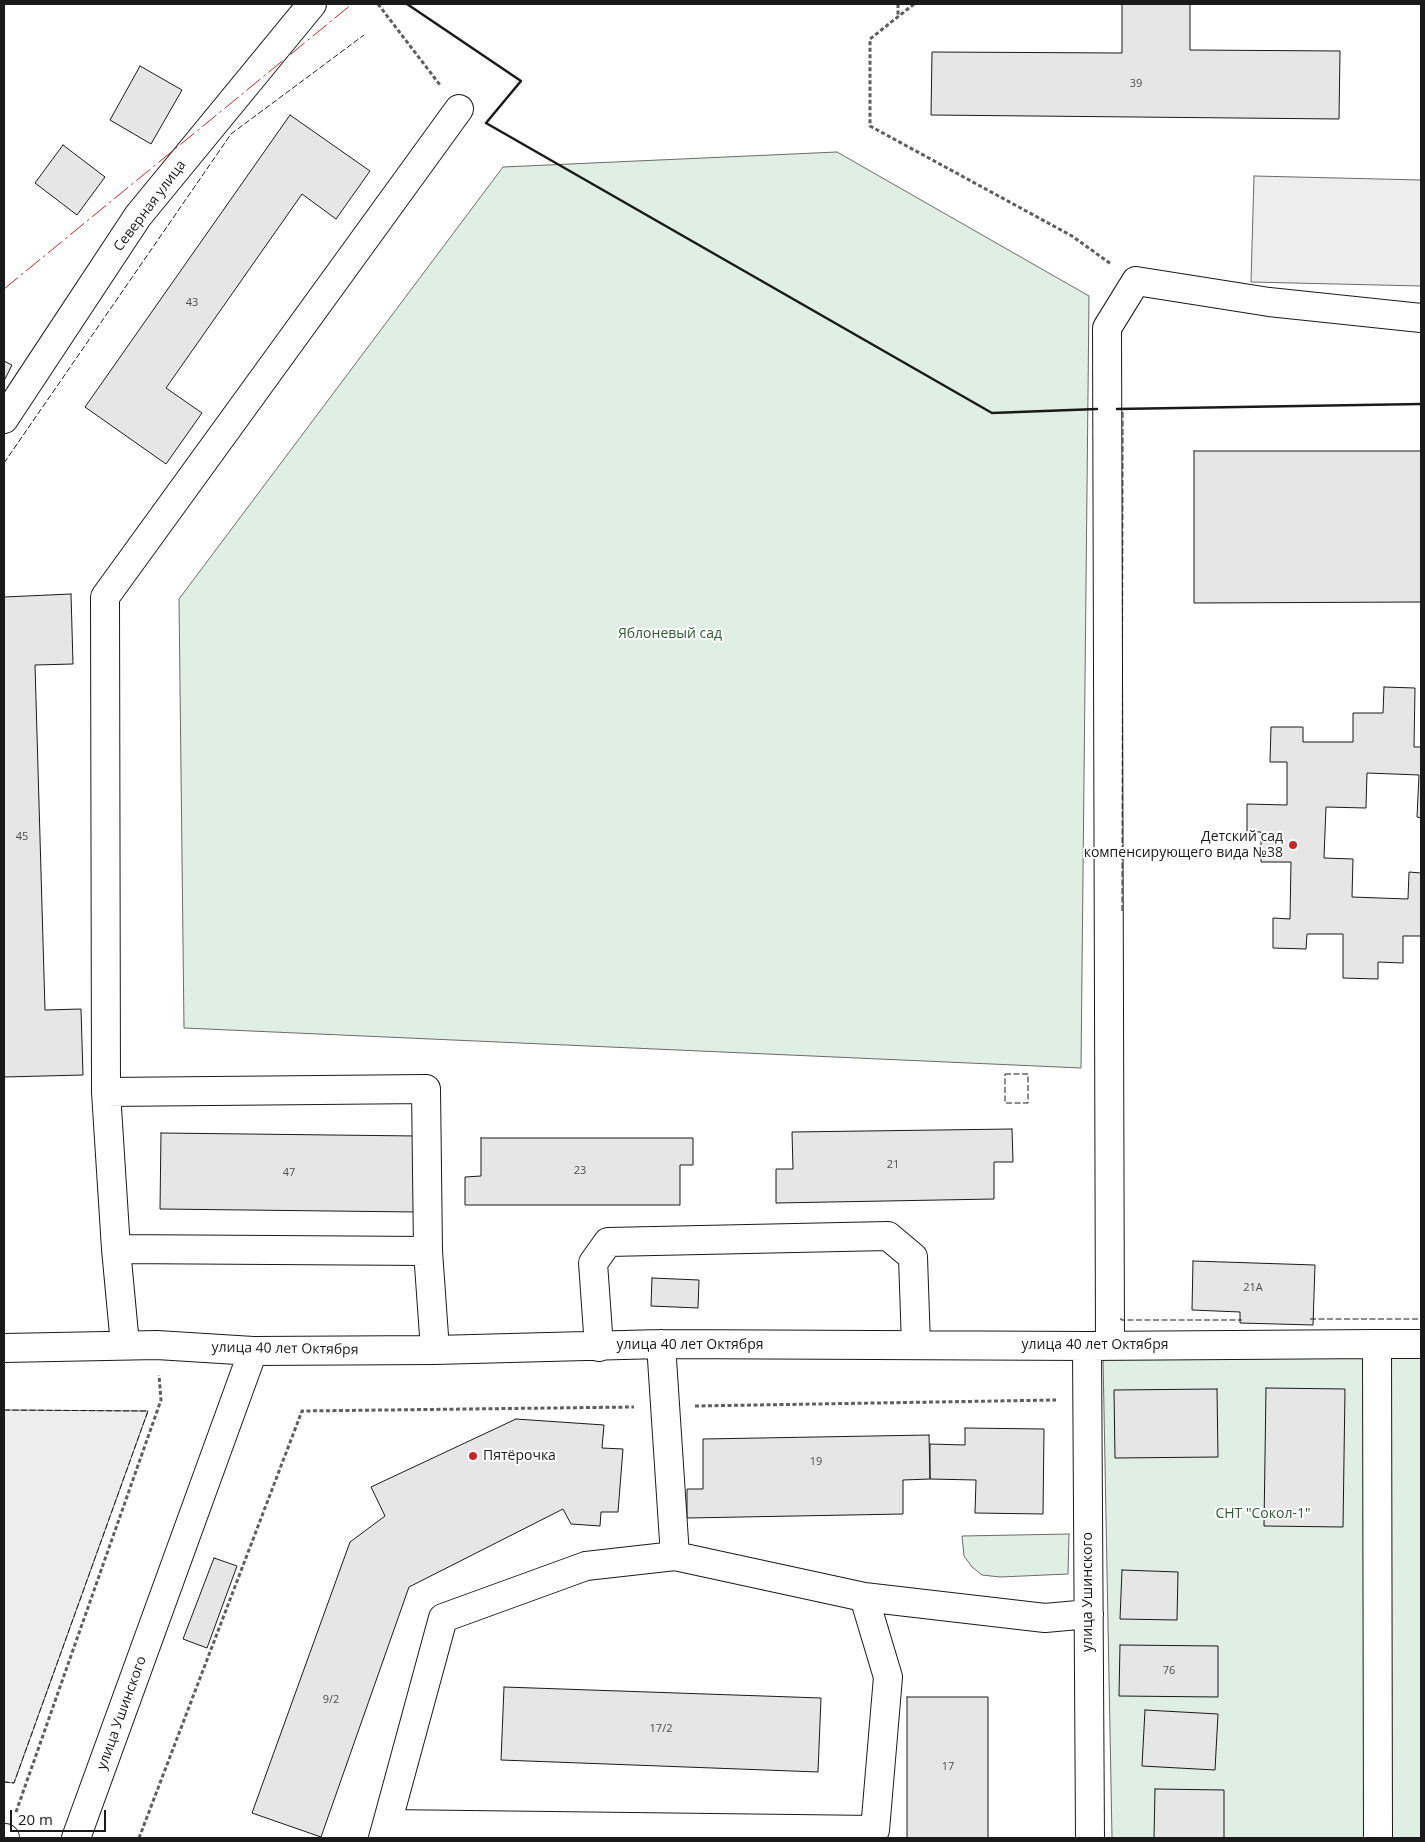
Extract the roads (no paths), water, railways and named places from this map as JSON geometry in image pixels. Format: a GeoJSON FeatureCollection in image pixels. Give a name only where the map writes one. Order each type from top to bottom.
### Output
{"type":"FeatureCollection","features":[{"type":"Feature","properties":{"kind":"street","name":"Северная улица"},"geometry":{"type":"LineString","coordinates":[[4,419],[138,216],[312,4]]}},
{"type":"Feature","properties":{"kind":"street"},"geometry":{"type":"LineString","coordinates":[[125,1344],[116,1249],[106,1092],[106,597],[459,109]]}},
{"type":"Feature","properties":{"kind":"street","name":"улица Ушинского"},"geometry":{"type":"LineString","coordinates":[[1090,1838],[1087,1400],[1099,1346],[1107,328],[1136,281],[1269,302],[1421,318]]}},
{"type":"Feature","properties":{"kind":"street"},"geometry":{"type":"LineString","coordinates":[[106,1092],[426,1089],[428,1251],[435,1350]]}},
{"type":"Feature","properties":{"kind":"street"},"geometry":{"type":"LineString","coordinates":[[599,1346],[593,1263],[608,1242],[888,1236],[913,1257],[916,1345]]}},
{"type":"Feature","properties":{"kind":"street"},"geometry":{"type":"LineString","coordinates":[[116,1249],[428,1251]]}},
{"type":"Feature","properties":{"kind":"street","name":"улица 40 лет Октября"},"geometry":{"type":"LineString","coordinates":[[4,1348],[125,1344],[253,1351],[435,1350],[661,1344],[1099,1346],[1421,1344]]}},
{"type":"Feature","properties":{"kind":"street"},"geometry":{"type":"LineString","coordinates":[[661,1344],[675,1556]]}},
{"type":"Feature","properties":{"kind":"street"},"geometry":{"type":"LineString","coordinates":[[1377,1344],[1378,1838]]}},
{"type":"Feature","properties":{"kind":"street","name":"улица Ушинского"},"geometry":{"type":"LineString","coordinates":[[76,1838],[253,1351]]}},
{"type":"Feature","properties":{"kind":"street"},"geometry":{"type":"LineString","coordinates":[[864,1597],[888,1676],[875,1834],[385,1831],[443,1618],[586,1566],[675,1556],[864,1597],[1045,1618],[1089,1614]]}},
{"type":"Feature","properties":{"kind":"place","name":"Детский сад компенсирующего вида №38"},"geometry":{"type":"Point","coordinates":[1293,845]}},
{"type":"Feature","properties":{"kind":"place","name":"Пятёрочка"},"geometry":{"type":"Point","coordinates":[473,1456]}},
{"type":"Feature","properties":{"kind":"park label","name":"Яблоневый сад"},"geometry":{"type":"Point","coordinates":[670,634]}},
{"type":"Feature","properties":{"kind":"park label","name":"СНТ \"Сокол-1\""},"geometry":{"type":"Point","coordinates":[1263,1514]}}]}
